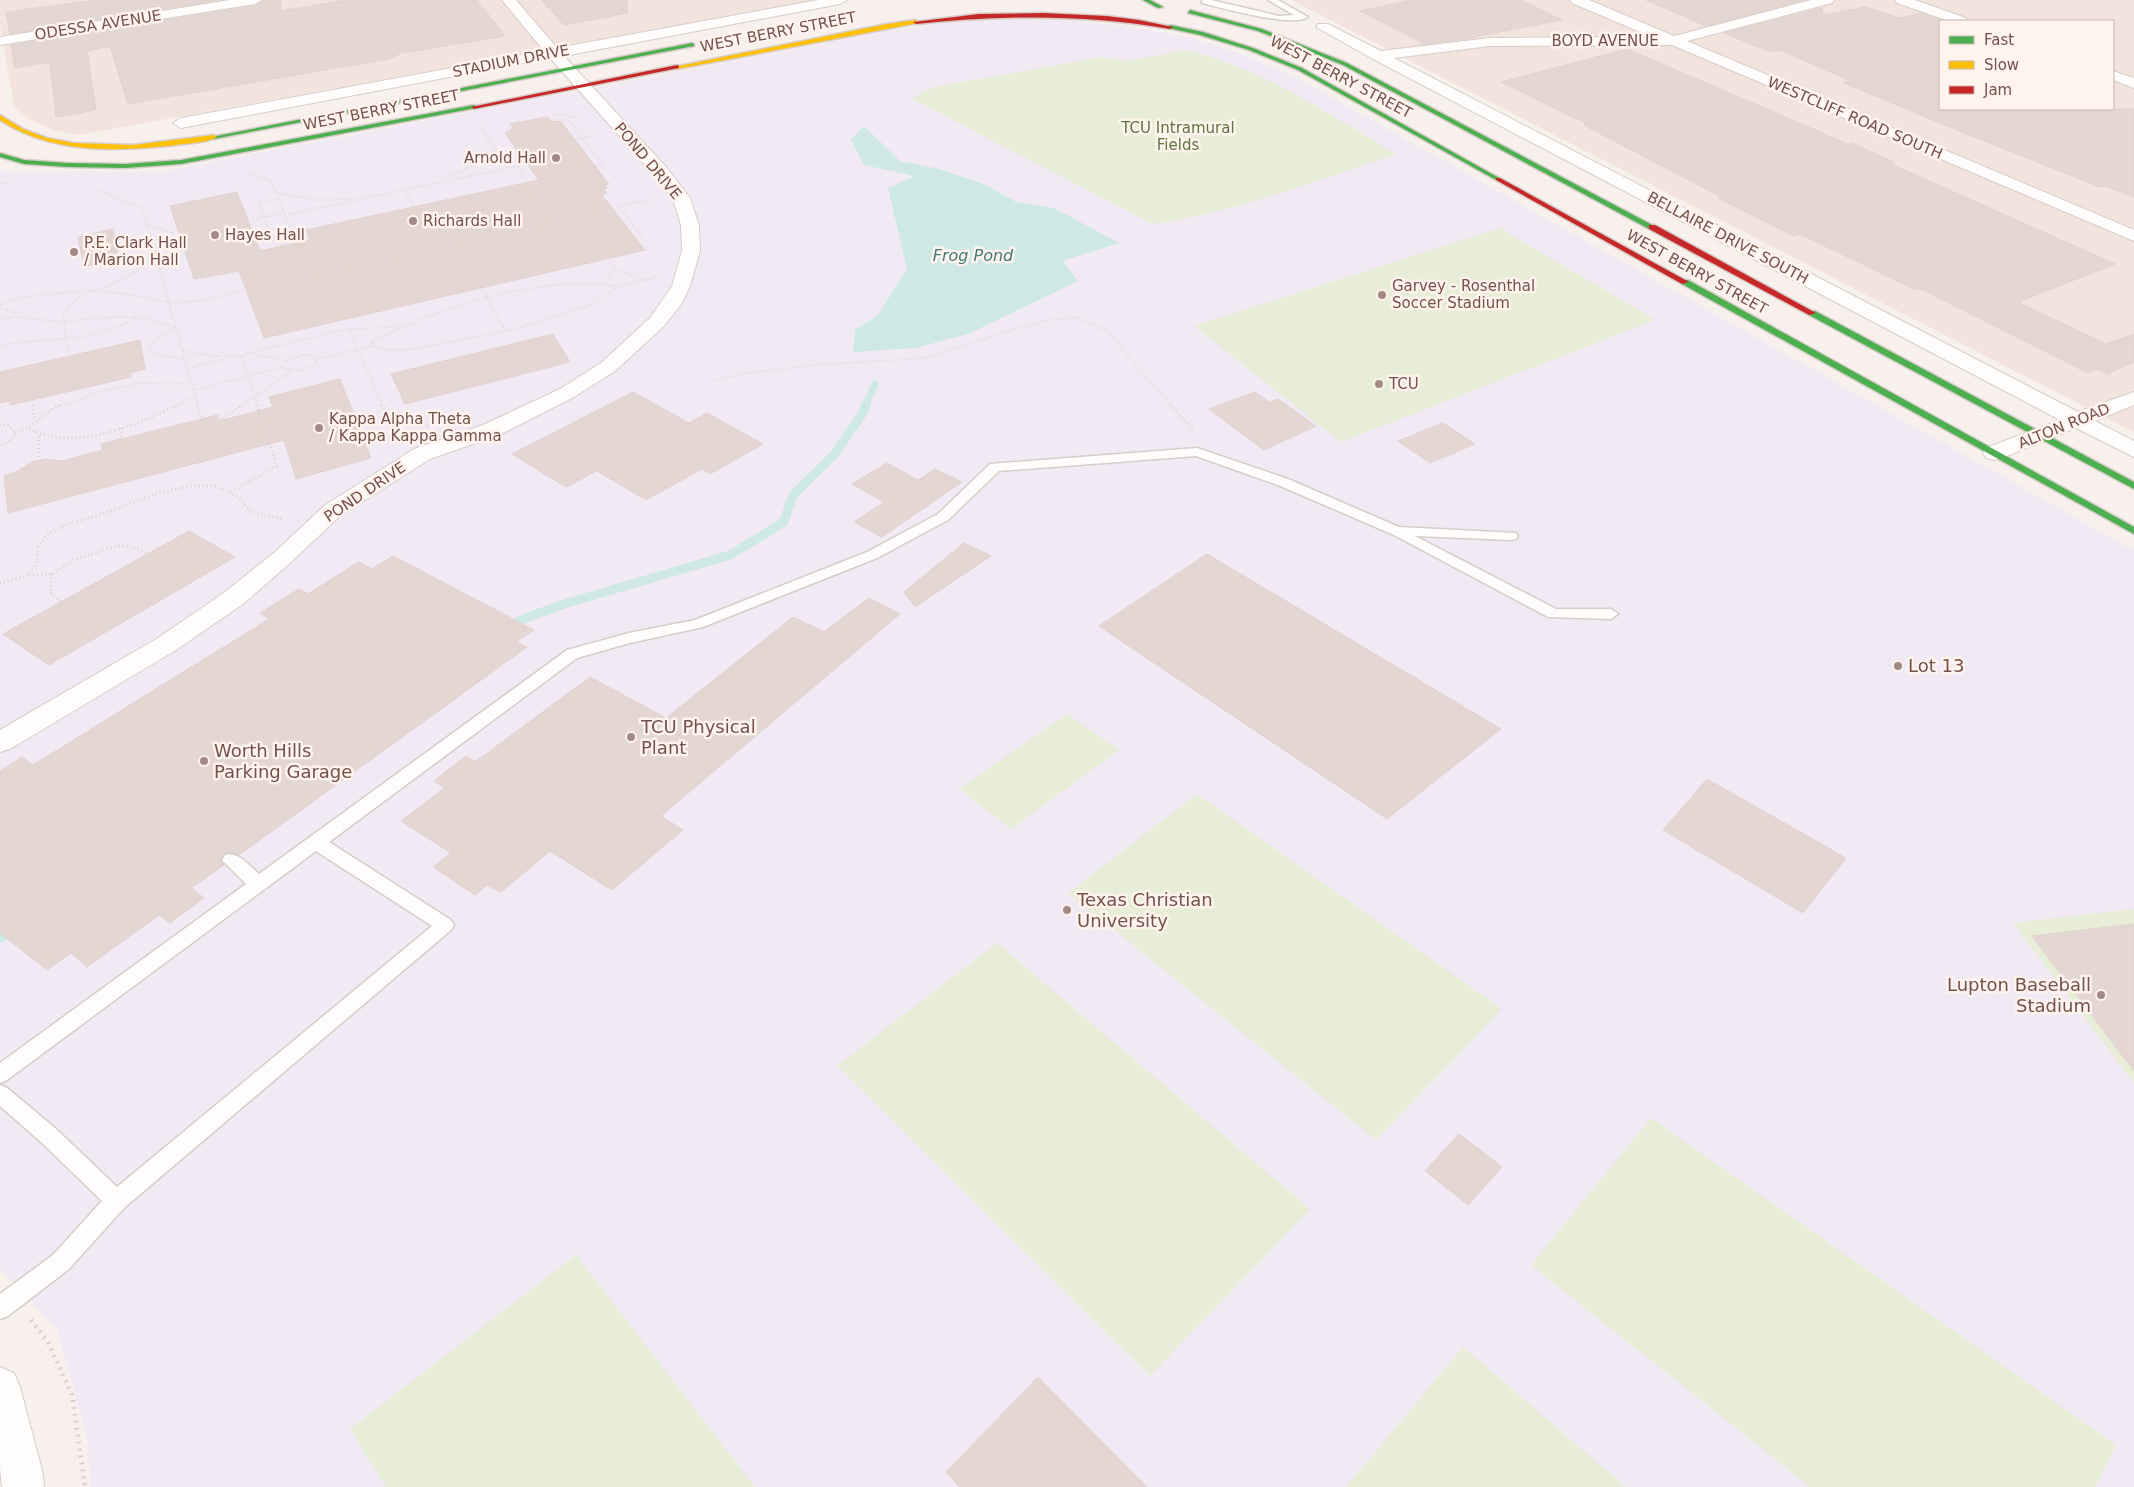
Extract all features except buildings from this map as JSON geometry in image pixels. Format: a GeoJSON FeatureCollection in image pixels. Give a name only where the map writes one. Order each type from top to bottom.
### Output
{"type":"FeatureCollection","features":[{"type":"Feature","properties":{"kind":"main road"},"geometry":{"type":"LineString","coordinates":[[1106,18],[1114,2]]}},
{"type":"Feature","properties":{"kind":"main road","name":"WEST BERRY STREET"},"geometry":{"type":"LineString","coordinates":[[1141,2],[1223,18],[1284,36],[1368,75],[2134,486]]}},
{"type":"Feature","properties":{"kind":"main road","name":"WEST BERRY STREET"},"geometry":{"type":"LineString","coordinates":[[0,155],[30,162],[108,167],[200,160],[916,22],[1003,14],[1106,18],[1122,14],[1215,36],[1272,56],[1300,69],[2134,531]]}},
{"type":"Feature","properties":{"kind":"main road","name":"WEST BERRY STREET"},"geometry":{"type":"LineString","coordinates":[[0,117],[9,128],[87,147],[137,148],[199,140],[566,68],[700,44]]}},
{"type":"Feature","properties":{"kind":"main road"},"geometry":{"type":"LineString","coordinates":[[0,150],[21,147],[87,147]]}},
{"type":"Feature","properties":{"kind":"main road"},"geometry":{"type":"LineString","coordinates":[[0,166],[30,162]]}},
{"type":"Feature","properties":{"kind":"street","name":"ODESSA AVENUE"},"geometry":{"type":"LineString","coordinates":[[0,41],[255,0]]}},
{"type":"Feature","properties":{"kind":"street","name":"POND DRIVE"},"geometry":{"type":"LineString","coordinates":[[0,742],[167,644],[234,598],[283,557],[332,512],[422,454],[491,430],[567,393],[608,367],[632,347],[657,322],[672,303],[691,251],[690,225],[678,194],[661,172],[566,68],[556,53],[509,0]]}},
{"type":"Feature","properties":{"kind":"street","name":"STADIUM DRIVE"},"geometry":{"type":"LineString","coordinates":[[182,122],[840,0]]}},
{"type":"Feature","properties":{"kind":"street","name":"WESTCLIFF ROAD SOUTH"},"geometry":{"type":"LineString","coordinates":[[1577,0],[2134,236]]}},
{"type":"Feature","properties":{"kind":"street","name":"BOYD AVENUE"},"geometry":{"type":"LineString","coordinates":[[1378,56],[1490,42],[1672,41],[1827,0]]}},
{"type":"Feature","properties":{"kind":"street"},"geometry":{"type":"LineString","coordinates":[[1902,0],[1958,20]]}},
{"type":"Feature","properties":{"kind":"street","name":"BELLAIRE DRIVE SOUTH"},"geometry":{"type":"LineString","coordinates":[[1313,22],[2134,450]]}},
{"type":"Feature","properties":{"kind":"street"},"geometry":{"type":"LineString","coordinates":[[2114,75],[2134,83]]}},
{"type":"Feature","properties":{"kind":"street","name":"ALTON ROAD"},"geometry":{"type":"LineString","coordinates":[[1994,453],[2079,422],[2134,398]]}},
{"type":"Feature","properties":{"kind":"street"},"geometry":{"type":"LineString","coordinates":[[0,1387],[18,1482]]}},
{"type":"Feature","properties":{"kind":"lane"},"geometry":{"type":"LineString","coordinates":[[1205,0],[1279,18],[1313,22]]}},
{"type":"Feature","properties":{"kind":"lane"},"geometry":{"type":"LineString","coordinates":[[1272,0],[1313,22]]}},
{"type":"Feature","properties":{"kind":"lane"},"geometry":{"type":"LineString","coordinates":[[1226,5],[1244,2]]}},
{"type":"Feature","properties":{"kind":"lane"},"geometry":{"type":"LineString","coordinates":[[0,1074],[572,654],[629,638],[698,624],[872,554],[943,517],[995,467],[1197,452],[1283,482],[1397,531],[1553,614],[1610,614]]}},
{"type":"Feature","properties":{"kind":"lane"},"geometry":{"type":"LineString","coordinates":[[1397,531],[1511,536]]}},
{"type":"Feature","properties":{"kind":"lane"},"geometry":{"type":"LineString","coordinates":[[7,1303],[61,1262],[116,1201],[445,925],[316,842]]}},
{"type":"Feature","properties":{"kind":"lane"},"geometry":{"type":"LineString","coordinates":[[231,860],[259,885]]}},
{"type":"Feature","properties":{"kind":"lane"},"geometry":{"type":"LineString","coordinates":[[0,1094],[48,1135],[116,1201]]}},
{"type":"Feature","properties":{"kind":"path"},"geometry":{"type":"LineString","coordinates":[[550,114],[582,118]]}},
{"type":"Feature","properties":{"kind":"path"},"geometry":{"type":"LineString","coordinates":[[548,118],[569,121],[603,164],[590,168]]}},
{"type":"Feature","properties":{"kind":"path"},"geometry":{"type":"LineString","coordinates":[[485,120],[479,124],[507,168]]}},
{"type":"Feature","properties":{"kind":"path"},"geometry":{"type":"LineString","coordinates":[[572,140],[602,134]]}},
{"type":"Feature","properties":{"kind":"path"},"geometry":{"type":"LineString","coordinates":[[432,183],[473,166],[495,150]]}},
{"type":"Feature","properties":{"kind":"path"},"geometry":{"type":"LineString","coordinates":[[310,276],[285,215],[518,166],[555,222]]}},
{"type":"Feature","properties":{"kind":"path"},"geometry":{"type":"LineString","coordinates":[[0,183],[15,183]]}},
{"type":"Feature","properties":{"kind":"path"},"geometry":{"type":"LineString","coordinates":[[96,190],[143,209],[202,419]]}},
{"type":"Feature","properties":{"kind":"path"},"geometry":{"type":"LineString","coordinates":[[404,190],[414,208]]}},
{"type":"Feature","properties":{"kind":"path"},"geometry":{"type":"LineString","coordinates":[[276,193],[317,200],[358,199]]}},
{"type":"Feature","properties":{"kind":"path"},"geometry":{"type":"LineString","coordinates":[[0,305],[19,298],[90,290],[168,302],[203,300],[678,194]]}},
{"type":"Feature","properties":{"kind":"path"},"geometry":{"type":"LineString","coordinates":[[278,198],[258,203],[275,245],[295,241]]}},
{"type":"Feature","properties":{"kind":"path"},"geometry":{"type":"LineString","coordinates":[[619,207],[645,241]]}},
{"type":"Feature","properties":{"kind":"path"},"geometry":{"type":"LineString","coordinates":[[242,222],[284,213]]}},
{"type":"Feature","properties":{"kind":"path"},"geometry":{"type":"LineString","coordinates":[[558,242],[555,236],[629,219]]}},
{"type":"Feature","properties":{"kind":"path"},"geometry":{"type":"LineString","coordinates":[[147,225],[172,233],[179,242],[177,253],[159,267]]}},
{"type":"Feature","properties":{"kind":"path"},"geometry":{"type":"LineString","coordinates":[[269,230],[289,226]]}},
{"type":"Feature","properties":{"kind":"path"},"geometry":{"type":"LineString","coordinates":[[154,248],[179,242]]}},
{"type":"Feature","properties":{"kind":"path"},"geometry":{"type":"LineString","coordinates":[[456,244],[506,332]]}},
{"type":"Feature","properties":{"kind":"path"},"geometry":{"type":"LineString","coordinates":[[98,290],[126,278],[156,257]]}},
{"type":"Feature","properties":{"kind":"path"},"geometry":{"type":"LineString","coordinates":[[371,346],[373,341],[403,326],[488,299],[549,287],[604,283],[618,286],[643,280],[615,270],[609,258]]}},
{"type":"Feature","properties":{"kind":"path"},"geometry":{"type":"LineString","coordinates":[[604,283],[615,270]]}},
{"type":"Feature","properties":{"kind":"path"},"geometry":{"type":"LineString","coordinates":[[317,359],[371,346],[378,349],[418,348],[506,332],[589,306],[607,297],[618,286]]}},
{"type":"Feature","properties":{"kind":"path"},"geometry":{"type":"LineString","coordinates":[[68,352],[63,321],[65,310],[90,290]]}},
{"type":"Feature","properties":{"kind":"path"},"geometry":{"type":"LineString","coordinates":[[0,309],[17,313],[15,317]]}},
{"type":"Feature","properties":{"kind":"path"},"geometry":{"type":"LineString","coordinates":[[0,319],[15,317],[63,321],[106,316],[136,316],[176,327]]}},
{"type":"Feature","properties":{"kind":"path"},"geometry":{"type":"LineString","coordinates":[[0,346],[34,338],[66,340],[97,335],[123,325],[136,316]]}},
{"type":"Feature","properties":{"kind":"path"},"geometry":{"type":"LineString","coordinates":[[716,380],[747,373],[852,362],[924,358],[1042,321],[1077,318],[1107,331],[1193,431],[1206,455]]}},
{"type":"Feature","properties":{"kind":"path"},"geometry":{"type":"LineString","coordinates":[[187,368],[349,329],[377,325],[403,326]]}},
{"type":"Feature","properties":{"kind":"path"},"geometry":{"type":"LineString","coordinates":[[176,327],[149,345],[151,354],[184,359]]}},
{"type":"Feature","properties":{"kind":"path"},"geometry":{"type":"LineString","coordinates":[[349,329],[382,405],[390,414],[421,421],[429,426]]}},
{"type":"Feature","properties":{"kind":"path"},"geometry":{"type":"LineString","coordinates":[[182,351],[215,356],[241,355]]}},
{"type":"Feature","properties":{"kind":"path"},"geometry":{"type":"LineString","coordinates":[[250,353],[286,361],[301,355],[312,355],[317,359]]}},
{"type":"Feature","properties":{"kind":"path"},"geometry":{"type":"LineString","coordinates":[[231,492],[276,466],[256,396],[241,355]]}},
{"type":"Feature","properties":{"kind":"path"},"geometry":{"type":"LineString","coordinates":[[219,420],[291,371],[307,369],[315,364],[317,359]]}},
{"type":"Feature","properties":{"kind":"path"},"geometry":{"type":"LineString","coordinates":[[283,367],[286,361]]}},
{"type":"Feature","properties":{"kind":"path"},"geometry":{"type":"LineString","coordinates":[[193,390],[283,367],[291,371]]}},
{"type":"Feature","properties":{"kind":"path"},"geometry":{"type":"LineString","coordinates":[[15,433],[30,429],[34,422],[58,406],[116,387],[160,382],[191,384]]}},
{"type":"Feature","properties":{"kind":"path"},"geometry":{"type":"LineString","coordinates":[[30,429],[39,436],[83,436],[121,428],[166,412],[194,395]]}},
{"type":"Feature","properties":{"kind":"path"},"geometry":{"type":"LineString","coordinates":[[33,400],[34,422]]}},
{"type":"Feature","properties":{"kind":"path"},"geometry":{"type":"LineString","coordinates":[[0,424],[9,426],[15,433]]}},
{"type":"Feature","properties":{"kind":"path"},"geometry":{"type":"LineString","coordinates":[[121,428],[122,439]]}},
{"type":"Feature","properties":{"kind":"path"},"geometry":{"type":"LineString","coordinates":[[0,448],[13,438],[15,433]]}},
{"type":"Feature","properties":{"kind":"path"},"geometry":{"type":"LineString","coordinates":[[38,460],[39,436]]}},
{"type":"Feature","properties":{"kind":"path"},"geometry":{"type":"LineString","coordinates":[[29,575],[37,562],[38,547],[48,534],[68,524],[109,512],[157,493],[199,486],[215,486],[231,492],[251,512],[284,519]]}},
{"type":"Feature","properties":{"kind":"path"},"geometry":{"type":"LineString","coordinates":[[0,583],[29,575],[52,574],[73,560],[117,546],[130,546],[148,554]]}},
{"type":"Feature","properties":{"kind":"path"},"geometry":{"type":"LineString","coordinates":[[52,574],[50,593],[61,602]]}},
{"type":"Feature","properties":{"kind":"path"},"geometry":{"type":"LineString","coordinates":[[7,1303],[48,1342],[72,1395],[85,1487]]}},
{"type":"Feature","properties":{"kind":"shaded area"},"geometry":{"type":"Polygon","coordinates":[[[0,0],[817,0],[79,135],[53,130],[30,120],[14,106],[0,24],[0,0]]]}},
{"type":"Feature","properties":{"kind":"shaded area"},"geometry":{"type":"Polygon","coordinates":[[[1291,0],[2134,0],[2134,432],[1291,0]]]}},
{"type":"Feature","properties":{"kind":"shaded area","name":"Texas Christian University"},"geometry":{"type":"Polygon","coordinates":[[[1015,19],[1068,20],[1128,27],[1187,37],[1240,53],[1299,79],[2134,551],[2134,1487],[91,1487],[87,1436],[57,1328],[0,1269],[0,171],[162,172],[886,31],[945,23],[1015,19]]]}},
{"type":"Feature","properties":{"kind":"green space","name":"TCU Intramural Fields"},"geometry":{"type":"Polygon","coordinates":[[[1188,50],[1243,69],[1270,81],[1396,154],[1245,204],[1183,219],[1152,224],[913,99],[923,91],[940,86],[1102,57],[1125,61],[1188,50]]]}},
{"type":"Feature","properties":{"kind":"green space","name":"TCU"},"geometry":{"type":"Polygon","coordinates":[[[1500,228],[1655,320],[1341,442],[1194,326],[1500,228]]]}},
{"type":"Feature","properties":{"kind":"green space"},"geometry":{"type":"Polygon","coordinates":[[[1067,714],[1119,750],[1011,829],[959,789],[1067,714]]]}},
{"type":"Feature","properties":{"kind":"green space"},"geometry":{"type":"Polygon","coordinates":[[[1197,794],[1502,1009],[1376,1140],[1068,893],[1197,794]]]}},
{"type":"Feature","properties":{"kind":"green space","name":"Lupton Baseball Stadium"},"geometry":{"type":"Polygon","coordinates":[[[2134,909],[2134,1083],[2013,923],[2134,909]]]}},
{"type":"Feature","properties":{"kind":"green space"},"geometry":{"type":"Polygon","coordinates":[[[997,943],[1310,1209],[1150,1376],[837,1066],[997,943]]]}},
{"type":"Feature","properties":{"kind":"green space"},"geometry":{"type":"Polygon","coordinates":[[[1651,1118],[2116,1445],[2095,1487],[1810,1487],[1531,1265],[1651,1118]]]}},
{"type":"Feature","properties":{"kind":"green space"},"geometry":{"type":"Polygon","coordinates":[[[576,1255],[755,1487],[386,1487],[350,1429],[576,1255]]]}},
{"type":"Feature","properties":{"kind":"green space"},"geometry":{"type":"Polygon","coordinates":[[[1463,1347],[1626,1487],[1346,1487],[1463,1347]]]}},
{"type":"Feature","properties":{"kind":"water","name":"Frog Pond"},"geometry":{"type":"Polygon","coordinates":[[[864,126],[900,161],[939,169],[986,185],[1016,202],[1054,208],[1119,243],[1062,261],[1078,281],[970,333],[916,348],[853,352],[855,330],[878,315],[907,269],[888,188],[915,176],[864,165],[851,140],[864,126]]]}},
{"type":"Feature","properties":{"kind":"waterway"},"geometry":{"type":"LineString","coordinates":[[865,407],[875,384]]}},
{"type":"Feature","properties":{"kind":"waterway"},"geometry":{"type":"LineString","coordinates":[[507,628],[518,621],[561,605],[730,555],[784,522],[793,495],[834,455],[861,416],[866,405]]}},
{"type":"Feature","properties":{"kind":"waterway"},"geometry":{"type":"LineString","coordinates":[[0,937],[15,929]]}},
{"type":"Feature","properties":{"kind":"traffic: fast"},"geometry":{"type":"LineString","coordinates":[[1146,0],[1160,7]]}},
{"type":"Feature","properties":{"kind":"traffic: fast"},"geometry":{"type":"LineString","coordinates":[[1190,12],[1260,30],[1345,64],[1652,227]]}},
{"type":"Feature","properties":{"kind":"traffic: fast"},"geometry":{"type":"LineString","coordinates":[[1170,27],[1201,33],[1251,49],[1300,69],[1498,179]]}},
{"type":"Feature","properties":{"kind":"traffic: fast"},"geometry":{"type":"LineString","coordinates":[[214,137],[692,45]]}},
{"type":"Feature","properties":{"kind":"traffic: fast"},"geometry":{"type":"LineString","coordinates":[[0,155],[24,162],[68,165],[125,166],[181,162],[474,107]]}},
{"type":"Feature","properties":{"kind":"traffic: fast"},"geometry":{"type":"LineString","coordinates":[[1685,282],[2134,531]]}},
{"type":"Feature","properties":{"kind":"traffic: fast"},"geometry":{"type":"LineString","coordinates":[[1812,313],[2134,486]]}},
{"type":"Feature","properties":{"kind":"traffic: slow"},"geometry":{"type":"LineString","coordinates":[[677,67],[916,22]]}},
{"type":"Feature","properties":{"kind":"traffic: slow"},"geometry":{"type":"LineString","coordinates":[[0,117],[21,130],[46,139],[74,145],[133,147],[214,137]]}},
{"type":"Feature","properties":{"kind":"traffic: jam"},"geometry":{"type":"LineString","coordinates":[[916,22],[979,16],[1043,14],[1139,21],[1170,27]]}},
{"type":"Feature","properties":{"kind":"traffic: jam"},"geometry":{"type":"LineString","coordinates":[[474,107],[677,67]]}},
{"type":"Feature","properties":{"kind":"traffic: jam"},"geometry":{"type":"LineString","coordinates":[[1498,179],[1685,282]]}},
{"type":"Feature","properties":{"kind":"traffic: jam"},"geometry":{"type":"LineString","coordinates":[[1652,227],[1812,313]]}},
{"type":"Feature","properties":{"kind":"place","name":"Arnold Hall"},"geometry":{"type":"Point","coordinates":[556,158]}},
{"type":"Feature","properties":{"kind":"place","name":"Richards Hall"},"geometry":{"type":"Point","coordinates":[413,221]}},
{"type":"Feature","properties":{"kind":"place","name":"Hayes Hall"},"geometry":{"type":"Point","coordinates":[215,235]}},
{"type":"Feature","properties":{"kind":"place","name":"P.E. Clark Hall / Marion Hall"},"geometry":{"type":"Point","coordinates":[74,252]}},
{"type":"Feature","properties":{"kind":"place","name":"Garvey - Rosenthal Soccer Stadium"},"geometry":{"type":"Point","coordinates":[1382,295]}},
{"type":"Feature","properties":{"kind":"place","name":"TCU"},"geometry":{"type":"Point","coordinates":[1379,384]}},
{"type":"Feature","properties":{"kind":"place","name":"Kappa Alpha Theta / Kappa Kappa Gamma"},"geometry":{"type":"Point","coordinates":[319,428]}},
{"type":"Feature","properties":{"kind":"place","name":"Lot 13"},"geometry":{"type":"Point","coordinates":[1898,666]}},
{"type":"Feature","properties":{"kind":"place","name":"TCU Physical Plant"},"geometry":{"type":"Point","coordinates":[631,737]}},
{"type":"Feature","properties":{"kind":"place","name":"Worth Hills Parking Garage"},"geometry":{"type":"Point","coordinates":[204,761]}},
{"type":"Feature","properties":{"kind":"place","name":"Texas Christian University"},"geometry":{"type":"Point","coordinates":[1067,910]}},
{"type":"Feature","properties":{"kind":"place","name":"Lupton Baseball Stadium"},"geometry":{"type":"Point","coordinates":[2101,995]}}]}
